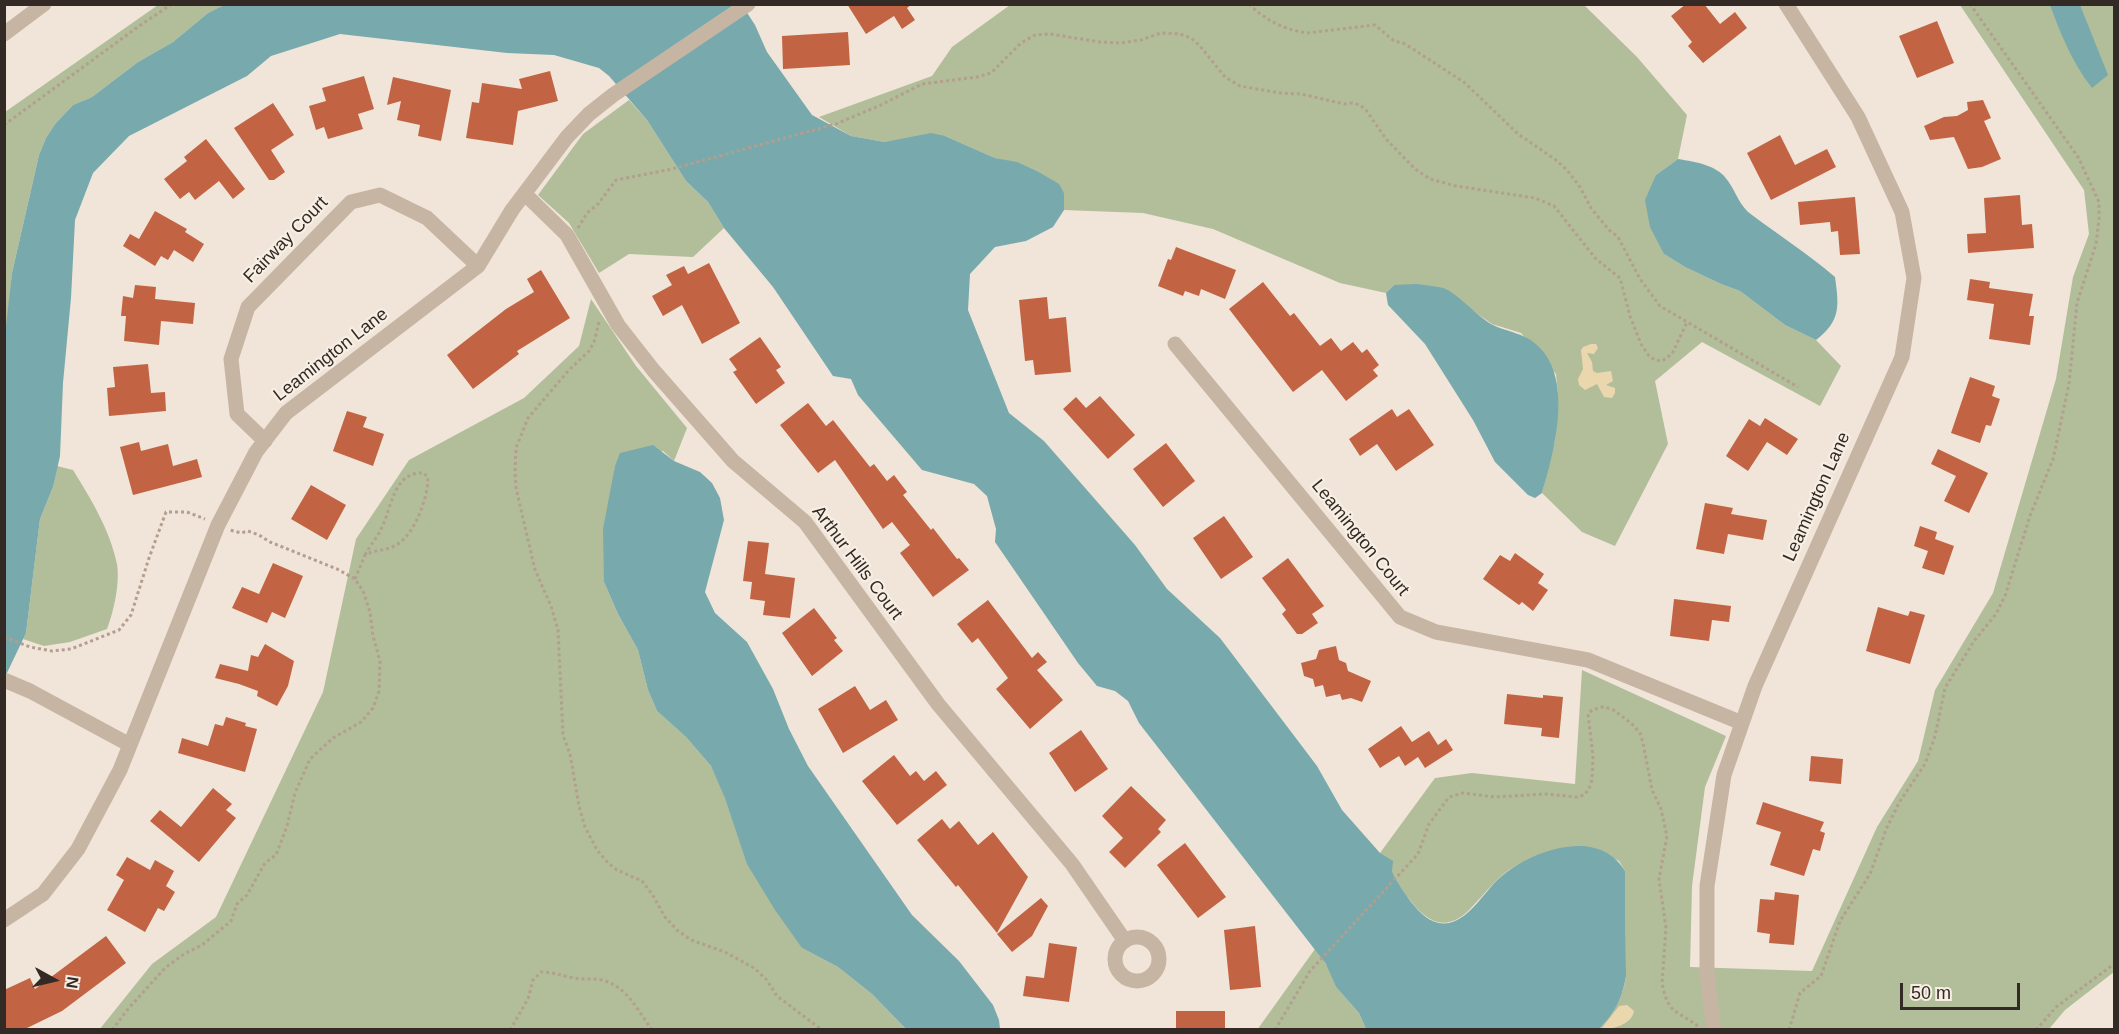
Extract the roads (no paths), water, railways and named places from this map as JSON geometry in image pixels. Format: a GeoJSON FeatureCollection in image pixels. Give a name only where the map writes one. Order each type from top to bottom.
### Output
{"type":"FeatureCollection","features":[{"type":"Feature","properties":{"kind":"street"},"geometry":{"type":"LineString","coordinates":[[4,34],[44,4]]}},
{"type":"Feature","properties":{"kind":"street","name":"Leamington Lane"},"geometry":{"type":"LineString","coordinates":[[4,921],[43,894],[78,849],[120,770],[218,525],[256,452],[286,413],[478,266],[512,210],[567,137],[589,114],[613,95],[748,4]]}},
{"type":"Feature","properties":{"kind":"street","name":"Leamington Lane"},"geometry":{"type":"LineString","coordinates":[[1714,1029],[1707,973],[1707,886],[1724,775],[1755,686],[1902,357],[1914,278],[1902,212],[1858,117],[1786,4]]}},
{"type":"Feature","properties":{"kind":"street","name":"Arthur Hills Court"},"geometry":{"type":"LineString","coordinates":[[525,194],[567,235],[618,325],[654,371],[733,461],[805,522],[938,704],[1072,864],[1125,940]]}},
{"type":"Feature","properties":{"kind":"street","name":"Fairway Court"},"geometry":{"type":"LineString","coordinates":[[265,441],[237,414],[231,359],[248,307],[351,202],[380,195],[428,218],[478,266]]}},
{"type":"Feature","properties":{"kind":"street","name":"Leamington Court"},"geometry":{"type":"LineString","coordinates":[[1175,344],[1400,617],[1436,632],[1588,660],[1742,723]]}},
{"type":"Feature","properties":{"kind":"street"},"geometry":{"type":"LineString","coordinates":[[4,680],[130,745]]}},
{"type":"Feature","properties":{"kind":"water"},"geometry":{"type":"Polygon","coordinates":[[[224,5],[742,5],[755,25],[767,52],[812,115],[851,136],[885,142],[931,133],[945,136],[995,158],[1017,162],[1059,184],[1064,193],[1064,210],[1053,227],[1026,241],[995,247],[970,274],[968,310],[1009,413],[1044,441],[1135,545],[1167,589],[1220,638],[1317,766],[1342,810],[1380,853],[1393,861],[1392,871],[1398,882],[1411,902],[1427,918],[1437,923],[1457,920],[1472,909],[1503,875],[1532,857],[1549,851],[1583,846],[1599,849],[1614,857],[1625,871],[1626,976],[1620,999],[1609,1017],[1599,1029],[1366,1029],[1359,1013],[1336,987],[1326,964],[1139,723],[1128,701],[1115,691],[1097,686],[1078,663],[995,542],[996,529],[987,496],[974,484],[922,470],[858,395],[851,379],[833,376],[773,287],[724,228],[708,202],[686,181],[647,120],[609,76],[599,68],[554,55],[507,53],[340,34],[271,56],[247,76],[129,136],[93,173],[75,220],[60,456],[53,487],[40,519],[26,633],[5,677],[4,343],[12,273],[39,155],[55,124],[73,105],[92,97],[138,62],[173,42],[208,13],[224,5]]]}},
{"type":"Feature","properties":{"kind":"water"},"geometry":{"type":"Polygon","coordinates":[[[2050,5],[2080,5],[2108,75],[2092,88],[2068,48],[2050,5]]]}},
{"type":"Feature","properties":{"kind":"water"},"geometry":{"type":"Polygon","coordinates":[[[1678,159],[1706,165],[1718,171],[1728,181],[1748,212],[1835,277],[1837,305],[1834,319],[1816,340],[1785,325],[1740,291],[1685,267],[1664,254],[1650,227],[1645,200],[1656,175],[1678,159]]]}},
{"type":"Feature","properties":{"kind":"water"},"geometry":{"type":"Polygon","coordinates":[[[1416,284],[1448,290],[1491,324],[1534,343],[1550,362],[1556,379],[1558,418],[1547,477],[1542,493],[1535,498],[1528,495],[1495,462],[1473,420],[1425,344],[1388,305],[1386,293],[1394,285],[1416,284]]]}},
{"type":"Feature","properties":{"kind":"water"},"geometry":{"type":"Polygon","coordinates":[[[653,445],[674,461],[700,472],[712,483],[720,498],[724,520],[705,592],[715,613],[747,642],[773,689],[789,729],[808,766],[912,915],[959,961],[993,1005],[1000,1029],[906,1029],[872,994],[838,967],[802,948],[747,864],[725,798],[711,766],[686,737],[657,711],[648,690],[638,650],[604,582],[603,529],[615,466],[620,453],[653,445]]]}}]}
